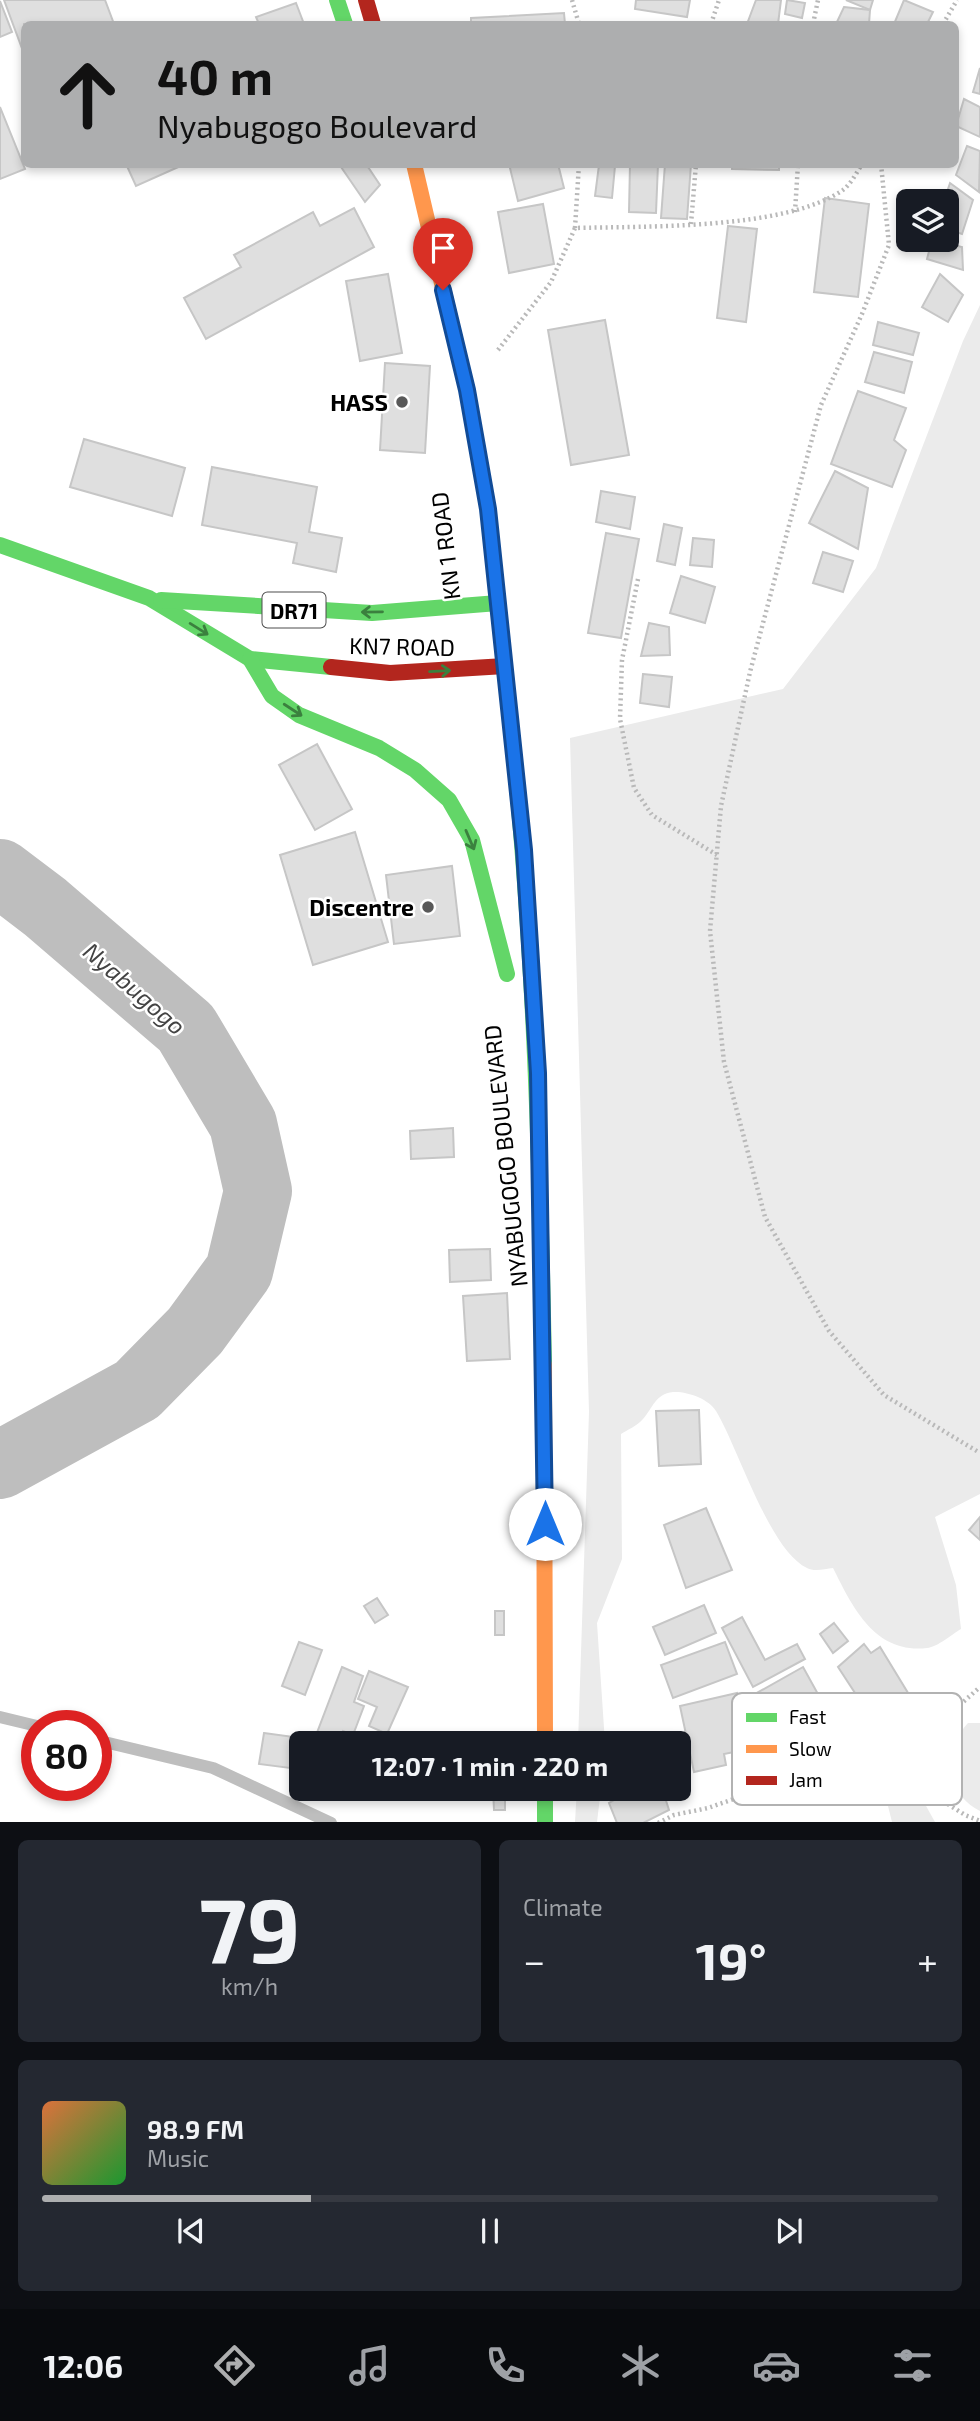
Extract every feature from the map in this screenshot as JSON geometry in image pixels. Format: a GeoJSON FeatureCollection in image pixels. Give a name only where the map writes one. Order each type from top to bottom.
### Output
{"type":"FeatureCollection","features":[{"type":"Feature","properties":{"kind":"main road"},"geometry":{"type":"LineString","coordinates":[[337,0],[344,21]]}},
{"type":"Feature","properties":{"kind":"main road"},"geometry":{"type":"LineString","coordinates":[[366,0],[372,21]]}},
{"type":"Feature","properties":{"kind":"main road","name":"NYABUGOGO BOULEVARD"},"geometry":{"type":"LineString","coordinates":[[415,168],[467,390],[488,509],[524,850],[538,1073],[544,1307]]}},
{"type":"Feature","properties":{"kind":"main road","name":"KN7 ROAD"},"geometry":{"type":"LineString","coordinates":[[0,545],[149,598],[250,659],[390,673],[505,666]]}},
{"type":"Feature","properties":{"kind":"main road","name":"KN7 ROAD"},"geometry":{"type":"LineString","coordinates":[[149,598],[259,608],[372,613],[498,603]]}},
{"type":"Feature","properties":{"kind":"main road"},"geometry":{"type":"LineString","coordinates":[[250,659],[272,696],[299,715],[379,748],[415,770],[449,800],[472,840],[508,981],[500,881]]}},
{"type":"Feature","properties":{"kind":"main road","name":"NYABUGOGO BOULEVARD"},"geometry":{"type":"LineString","coordinates":[[518,1050],[544,1307]]}},
{"type":"Feature","properties":{"kind":"main road"},"geometry":{"type":"LineString","coordinates":[[544,1307],[545,1731]]}},
{"type":"Feature","properties":{"kind":"main road"},"geometry":{"type":"LineString","coordinates":[[545,1801],[545,1822]]}},
{"type":"Feature","properties":{"kind":"path"},"geometry":{"type":"LineString","coordinates":[[572,0],[578,21]]}},
{"type":"Feature","properties":{"kind":"path"},"geometry":{"type":"LineString","coordinates":[[712,21],[719,0]]}},
{"type":"Feature","properties":{"kind":"path"},"geometry":{"type":"LineString","coordinates":[[814,21],[818,0]]}},
{"type":"Feature","properties":{"kind":"path"},"geometry":{"type":"LineString","coordinates":[[945,21],[957,0]]}},
{"type":"Feature","properties":{"kind":"path"},"geometry":{"type":"LineString","coordinates":[[497,352],[551,282],[575,228],[579,168]]}},
{"type":"Feature","properties":{"kind":"path"},"geometry":{"type":"LineString","coordinates":[[691,224],[696,168]]}},
{"type":"Feature","properties":{"kind":"path"},"geometry":{"type":"LineString","coordinates":[[795,212],[798,168]]}},
{"type":"Feature","properties":{"kind":"path"},"geometry":{"type":"LineString","coordinates":[[575,228],[691,224],[795,212],[844,189],[859,168]]}},
{"type":"Feature","properties":{"kind":"path"},"geometry":{"type":"LineString","coordinates":[[881,168],[889,245],[862,314],[821,405],[750,672],[721,806],[710,931],[724,1062],[765,1217],[829,1331],[884,1395],[980,1452]]}},
{"type":"Feature","properties":{"kind":"path"},"geometry":{"type":"LineString","coordinates":[[638,579],[622,660],[620,719],[634,788],[652,815],[717,855]]}},
{"type":"Feature","properties":{"kind":"path"},"geometry":{"type":"LineString","coordinates":[[962,1703],[980,1687]]}},
{"type":"Feature","properties":{"kind":"path"},"geometry":{"type":"LineString","coordinates":[[658,1822],[732,1800]]}},
{"type":"Feature","properties":{"kind":"path"},"geometry":{"type":"LineString","coordinates":[[948,1805],[980,1821]]}},
{"type":"Feature","properties":{"kind":"shaded area"},"geometry":{"type":"Polygon","coordinates":[[[980,305],[980,1494],[935,1517],[956,1585],[961,1629],[927,1648],[909,1648],[893,1644],[880,1636],[858,1612],[833,1568],[807,1568],[793,1558],[780,1541],[767,1520],[725,1427],[713,1407],[691,1394],[667,1393],[658,1399],[641,1421],[621,1434],[622,1559],[597,1623],[604,1731],[578,1731],[589,1412],[570,738],[783,689],[876,568],[963,341],[980,305]]]}},
{"type":"Feature","properties":{"kind":"shaded area"},"geometry":{"type":"Polygon","coordinates":[[[968,1723],[980,1723],[980,1811],[962,1796],[962,1731],[968,1723]]]}},
{"type":"Feature","properties":{"kind":"shaded area"},"geometry":{"type":"Polygon","coordinates":[[[576,1801],[600,1801],[597,1822],[575,1822],[576,1801]]]}},
{"type":"Feature","properties":{"kind":"shaded area"},"geometry":{"type":"Polygon","coordinates":[[[925,1805],[935,1822],[892,1822],[888,1806],[925,1805]]]}},
{"type":"Feature","properties":{"kind":"building"},"geometry":{"type":"Polygon","coordinates":[[[4,0],[105,0],[113,21],[21,21],[21,46],[4,0]]]}},
{"type":"Feature","properties":{"kind":"building"},"geometry":{"type":"Polygon","coordinates":[[[636,0],[690,0],[687,17],[635,9],[636,0]]]}},
{"type":"Feature","properties":{"kind":"building"},"geometry":{"type":"Polygon","coordinates":[[[756,0],[781,0],[778,21],[748,21],[756,0]]]}},
{"type":"Feature","properties":{"kind":"building"},"geometry":{"type":"Polygon","coordinates":[[[787,0],[805,3],[802,18],[785,14],[787,0]]]}},
{"type":"Feature","properties":{"kind":"building"},"geometry":{"type":"Polygon","coordinates":[[[846,0],[873,0],[870,10],[846,0]]]}},
{"type":"Feature","properties":{"kind":"building"},"geometry":{"type":"Polygon","coordinates":[[[904,0],[933,12],[928,21],[895,21],[904,0]]]}},
{"type":"Feature","properties":{"kind":"building"},"geometry":{"type":"Polygon","coordinates":[[[0,1],[12,32],[0,37],[0,1]]]}},
{"type":"Feature","properties":{"kind":"building"},"geometry":{"type":"Polygon","coordinates":[[[296,3],[303,21],[258,21],[256,17],[296,3]]]}},
{"type":"Feature","properties":{"kind":"building"},"geometry":{"type":"Polygon","coordinates":[[[844,7],[870,10],[869,21],[837,21],[844,7]]]}},
{"type":"Feature","properties":{"kind":"building"},"geometry":{"type":"Polygon","coordinates":[[[564,13],[565,21],[471,21],[471,18],[564,13]]]}},
{"type":"Feature","properties":{"kind":"building"},"geometry":{"type":"Polygon","coordinates":[[[980,68],[980,94],[973,92],[980,68]]]}},
{"type":"Feature","properties":{"kind":"building"},"geometry":{"type":"Polygon","coordinates":[[[964,99],[980,107],[980,137],[959,127],[964,99]]]}},
{"type":"Feature","properties":{"kind":"building"},"geometry":{"type":"Polygon","coordinates":[[[0,107],[21,159],[21,168],[25,169],[0,179],[0,107]]]}},
{"type":"Feature","properties":{"kind":"building"},"geometry":{"type":"Polygon","coordinates":[[[967,146],[980,151],[979,192],[956,175],[967,146]]]}},
{"type":"Feature","properties":{"kind":"building"},"geometry":{"type":"Polygon","coordinates":[[[128,168],[176,168],[136,186],[128,168]]]}},
{"type":"Feature","properties":{"kind":"building"},"geometry":{"type":"Polygon","coordinates":[[[342,168],[369,168],[380,185],[365,202],[342,168]]]}},
{"type":"Feature","properties":{"kind":"building"},"geometry":{"type":"Polygon","coordinates":[[[510,168],[559,168],[564,188],[518,201],[510,168]]]}},
{"type":"Feature","properties":{"kind":"building"},"geometry":{"type":"Polygon","coordinates":[[[599,168],[615,168],[612,198],[595,196],[599,168]]]}},
{"type":"Feature","properties":{"kind":"building"},"geometry":{"type":"Polygon","coordinates":[[[630,168],[658,168],[656,213],[629,212],[630,168]]]}},
{"type":"Feature","properties":{"kind":"building"},"geometry":{"type":"Polygon","coordinates":[[[665,168],[691,168],[687,219],[661,218],[665,168]]]}},
{"type":"Feature","properties":{"kind":"building"},"geometry":{"type":"Polygon","coordinates":[[[779,168],[779,170],[732,169],[779,168]]]}},
{"type":"Feature","properties":{"kind":"building"},"geometry":{"type":"Polygon","coordinates":[[[959,190],[973,200],[962,234],[959,233],[959,190]]]}},
{"type":"Feature","properties":{"kind":"building"},"geometry":{"type":"Polygon","coordinates":[[[825,198],[869,204],[858,297],[814,292],[825,198]]]}},
{"type":"Feature","properties":{"kind":"building"},"geometry":{"type":"Polygon","coordinates":[[[543,204],[554,264],[509,273],[498,212],[543,204]]]}},
{"type":"Feature","properties":{"kind":"building"},"geometry":{"type":"Polygon","coordinates":[[[354,208],[374,247],[206,339],[184,298],[241,267],[234,255],[313,212],[320,226],[354,208]]]}},
{"type":"Feature","properties":{"kind":"building"},"geometry":{"type":"Polygon","coordinates":[[[728,226],[757,229],[746,322],[717,318],[728,226]]]}},
{"type":"Feature","properties":{"kind":"building"},"geometry":{"type":"Polygon","coordinates":[[[959,246],[962,247],[963,270],[927,259],[929,252],[959,252],[959,246]]]}},
{"type":"Feature","properties":{"kind":"building"},"geometry":{"type":"Polygon","coordinates":[[[388,274],[402,353],[360,361],[346,281],[388,274]]]}},
{"type":"Feature","properties":{"kind":"building"},"geometry":{"type":"Polygon","coordinates":[[[940,274],[963,295],[948,322],[922,307],[940,274]]]}},
{"type":"Feature","properties":{"kind":"building"},"geometry":{"type":"Polygon","coordinates":[[[605,320],[629,455],[571,465],[548,330],[605,320]]]}},
{"type":"Feature","properties":{"kind":"building"},"geometry":{"type":"Polygon","coordinates":[[[878,322],[919,333],[913,355],[873,345],[878,322]]]}},
{"type":"Feature","properties":{"kind":"building"},"geometry":{"type":"Polygon","coordinates":[[[874,352],[912,362],[904,393],[865,382],[874,352]]]}},
{"type":"Feature","properties":{"kind":"building"},"geometry":{"type":"Polygon","coordinates":[[[385,363],[430,366],[425,453],[380,450],[385,363]]]}},
{"type":"Feature","properties":{"kind":"building"},"geometry":{"type":"Polygon","coordinates":[[[858,391],[906,408],[894,440],[906,450],[892,487],[831,464],[858,391]]]}},
{"type":"Feature","properties":{"kind":"building"},"geometry":{"type":"Polygon","coordinates":[[[84,439],[185,468],[172,516],[70,487],[84,439]]]}},
{"type":"Feature","properties":{"kind":"building"},"geometry":{"type":"Polygon","coordinates":[[[212,467],[317,487],[309,532],[342,538],[336,572],[293,563],[297,543],[202,525],[212,467]]]}},
{"type":"Feature","properties":{"kind":"building"},"geometry":{"type":"Polygon","coordinates":[[[835,471],[868,488],[858,549],[809,523],[835,471]]]}},
{"type":"Feature","properties":{"kind":"building"},"geometry":{"type":"Polygon","coordinates":[[[601,491],[635,497],[630,529],[596,522],[601,491]]]}},
{"type":"Feature","properties":{"kind":"building"},"geometry":{"type":"Polygon","coordinates":[[[664,524],[682,528],[675,565],[657,561],[664,524]]]}},
{"type":"Feature","properties":{"kind":"building"},"geometry":{"type":"Polygon","coordinates":[[[606,533],[639,539],[621,638],[588,633],[606,533]]]}},
{"type":"Feature","properties":{"kind":"building"},"geometry":{"type":"Polygon","coordinates":[[[693,538],[714,540],[712,567],[690,565],[693,538]]]}},
{"type":"Feature","properties":{"kind":"building"},"geometry":{"type":"Polygon","coordinates":[[[823,552],[853,561],[843,592],[813,583],[823,552]]]}},
{"type":"Feature","properties":{"kind":"building"},"geometry":{"type":"Polygon","coordinates":[[[681,576],[715,587],[705,623],[670,613],[681,576]]]}},
{"type":"Feature","properties":{"kind":"building"},"geometry":{"type":"Polygon","coordinates":[[[649,623],[669,627],[670,655],[641,656],[649,623]]]}},
{"type":"Feature","properties":{"kind":"building"},"geometry":{"type":"Polygon","coordinates":[[[643,674],[672,677],[669,707],[640,703],[643,674]]]}},
{"type":"Feature","properties":{"kind":"building"},"geometry":{"type":"Polygon","coordinates":[[[317,744],[352,809],[315,830],[279,765],[317,744]]]}},
{"type":"Feature","properties":{"kind":"building"},"geometry":{"type":"Polygon","coordinates":[[[355,832],[388,942],[313,965],[280,855],[355,832]]]}},
{"type":"Feature","properties":{"kind":"building"},"geometry":{"type":"Polygon","coordinates":[[[452,866],[460,936],[394,944],[386,875],[452,866]]]}},
{"type":"Feature","properties":{"kind":"building"},"geometry":{"type":"Polygon","coordinates":[[[453,1128],[454,1157],[411,1159],[410,1131],[453,1128]]]}},
{"type":"Feature","properties":{"kind":"building"},"geometry":{"type":"Polygon","coordinates":[[[490,1249],[491,1280],[450,1282],[449,1250],[490,1249]]]}},
{"type":"Feature","properties":{"kind":"building"},"geometry":{"type":"Polygon","coordinates":[[[507,1293],[510,1359],[467,1361],[463,1296],[507,1293]]]}},
{"type":"Feature","properties":{"kind":"building"},"geometry":{"type":"Polygon","coordinates":[[[699,1410],[701,1464],[659,1466],[656,1411],[699,1410]]]}},
{"type":"Feature","properties":{"kind":"building"},"geometry":{"type":"Polygon","coordinates":[[[706,1508],[732,1570],[686,1588],[664,1525],[706,1508]]]}},
{"type":"Feature","properties":{"kind":"building"},"geometry":{"type":"Polygon","coordinates":[[[980,1517],[980,1540],[969,1530],[980,1517]]]}},
{"type":"Feature","properties":{"kind":"building"},"geometry":{"type":"Polygon","coordinates":[[[377,1598],[388,1615],[375,1623],[364,1606],[377,1598]]]}},
{"type":"Feature","properties":{"kind":"building"},"geometry":{"type":"Polygon","coordinates":[[[704,1605],[716,1633],[665,1655],[653,1627],[704,1605]]]}},
{"type":"Feature","properties":{"kind":"building"},"geometry":{"type":"Polygon","coordinates":[[[495,1611],[504,1611],[504,1635],[495,1635],[495,1611]]]}},
{"type":"Feature","properties":{"kind":"building"},"geometry":{"type":"Polygon","coordinates":[[[742,1617],[765,1660],[797,1644],[805,1659],[753,1687],[722,1628],[742,1617]]]}},
{"type":"Feature","properties":{"kind":"building"},"geometry":{"type":"Polygon","coordinates":[[[834,1623],[848,1641],[833,1653],[820,1634],[834,1623]]]}},
{"type":"Feature","properties":{"kind":"building"},"geometry":{"type":"Polygon","coordinates":[[[299,1642],[322,1650],[305,1695],[282,1686],[299,1642]]]}},
{"type":"Feature","properties":{"kind":"building"},"geometry":{"type":"Polygon","coordinates":[[[725,1642],[737,1674],[673,1698],[661,1665],[725,1642]]]}},
{"type":"Feature","properties":{"kind":"building"},"geometry":{"type":"Polygon","coordinates":[[[864,1644],[871,1653],[880,1647],[908,1693],[855,1693],[838,1667],[864,1644]]]}},
{"type":"Feature","properties":{"kind":"building"},"geometry":{"type":"Polygon","coordinates":[[[342,1667],[363,1676],[354,1702],[364,1706],[355,1731],[318,1731],[342,1667]]]}},
{"type":"Feature","properties":{"kind":"building"},"geometry":{"type":"Polygon","coordinates":[[[803,1667],[817,1693],[757,1693],[803,1667]]]}},
{"type":"Feature","properties":{"kind":"building"},"geometry":{"type":"Polygon","coordinates":[[[369,1671],[408,1687],[388,1731],[369,1726],[377,1707],[358,1699],[369,1671]]]}},
{"type":"Feature","properties":{"kind":"building"},"geometry":{"type":"Polygon","coordinates":[[[732,1694],[732,1752],[724,1754],[726,1765],[694,1772],[691,1731],[685,1731],[680,1706],[732,1694]]]}},
{"type":"Feature","properties":{"kind":"building"},"geometry":{"type":"Polygon","coordinates":[[[264,1733],[289,1736],[289,1768],[259,1764],[264,1733]]]}},
{"type":"Feature","properties":{"kind":"building"},"geometry":{"type":"Polygon","coordinates":[[[494,1801],[505,1801],[505,1810],[494,1810],[494,1801]]]}},
{"type":"Feature","properties":{"kind":"building"},"geometry":{"type":"Polygon","coordinates":[[[613,1801],[666,1801],[669,1810],[645,1822],[617,1822],[609,1803],[613,1801]]]}},
{"type":"Feature","properties":{"kind":"waterway","name":"Nyabugogo"},"geometry":{"type":"LineString","coordinates":[[0,873],[45,907],[186,1028],[243,1124],[258,1191],[239,1271],[195,1331],[137,1390],[0,1465]]}},
{"type":"Feature","properties":{"kind":"waterway"},"geometry":{"type":"LineString","coordinates":[[0,1717],[21,1722]]}},
{"type":"Feature","properties":{"kind":"waterway"},"geometry":{"type":"LineString","coordinates":[[112,1744],[213,1768],[329,1822]]}},
{"type":"Feature","properties":{"kind":"traffic: fast"},"geometry":{"type":"LineString","coordinates":[[337,0],[344,21]]}},
{"type":"Feature","properties":{"kind":"traffic: fast"},"geometry":{"type":"LineString","coordinates":[[0,545],[149,598],[250,659],[331,667]]}},
{"type":"Feature","properties":{"kind":"traffic: fast"},"geometry":{"type":"LineString","coordinates":[[161,600],[372,613],[498,603]]}},
{"type":"Feature","properties":{"kind":"traffic: fast"},"geometry":{"type":"LineString","coordinates":[[250,659],[272,696],[299,715],[379,748],[415,770],[449,800],[472,840],[507,974]]}},
{"type":"Feature","properties":{"kind":"traffic: fast"},"geometry":{"type":"LineString","coordinates":[[513,744],[535,1054],[544,1365]]}},
{"type":"Feature","properties":{"kind":"traffic: fast"},"geometry":{"type":"LineString","coordinates":[[545,1801],[545,1822]]}},
{"type":"Feature","properties":{"kind":"traffic: slow"},"geometry":{"type":"LineString","coordinates":[[415,168],[467,390],[488,509],[513,744]]}},
{"type":"Feature","properties":{"kind":"traffic: slow"},"geometry":{"type":"LineString","coordinates":[[544,1365],[545,1731]]}},
{"type":"Feature","properties":{"kind":"traffic: jam"},"geometry":{"type":"LineString","coordinates":[[366,0],[372,21]]}},
{"type":"Feature","properties":{"kind":"traffic: jam"},"geometry":{"type":"LineString","coordinates":[[331,667],[390,673],[505,666]]}},
{"type":"Feature","properties":{"kind":"place","name":"HASS"},"geometry":{"type":"Point","coordinates":[402,402]}},
{"type":"Feature","properties":{"kind":"place","name":"Discentre"},"geometry":{"type":"Point","coordinates":[428,907]}},
{"type":"Feature","properties":{"kind":"route"},"geometry":{"type":"LineString","coordinates":[[443,290],[467,390],[488,509],[524,850],[538,1073],[544,1307],[545,1524]]}}]}
